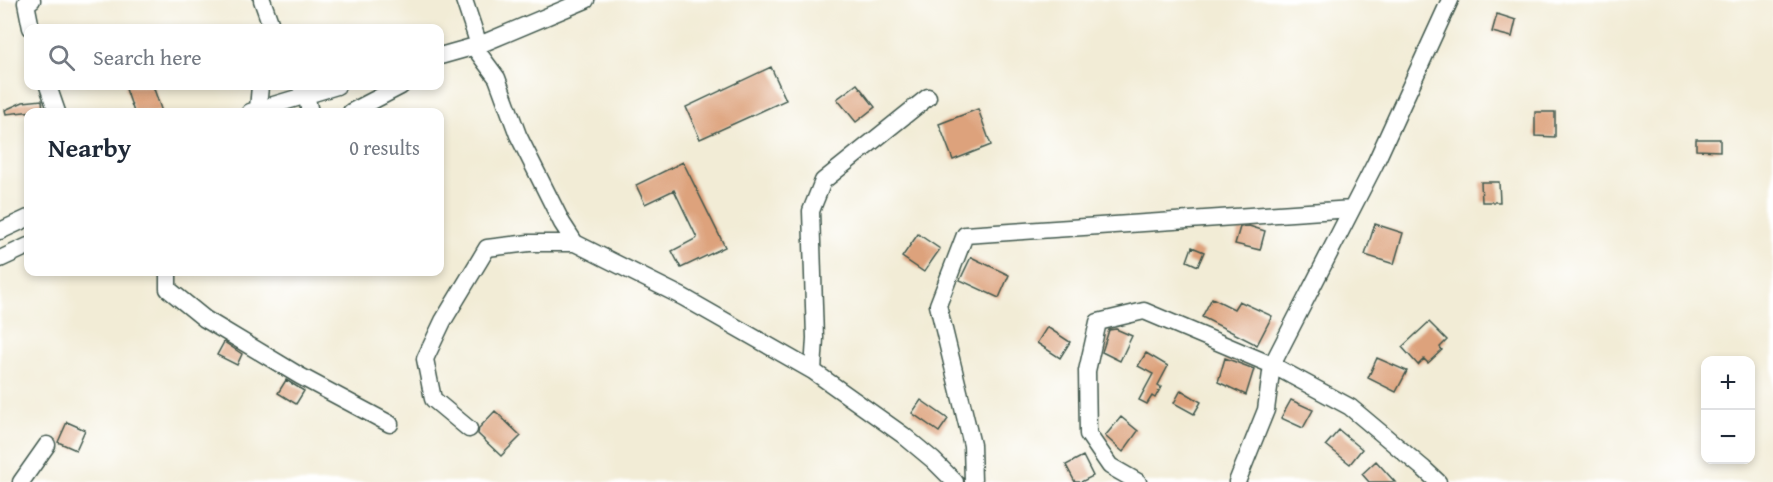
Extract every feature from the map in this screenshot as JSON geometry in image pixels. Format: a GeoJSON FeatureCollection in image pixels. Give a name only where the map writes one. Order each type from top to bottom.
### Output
{"type":"FeatureCollection","features":[{"type":"Feature","properties":{"kind":"street"},"geometry":{"type":"LineString","coordinates":[[30,24],[26,3],[32,0]]}},
{"type":"Feature","properties":{"kind":"street"},"geometry":{"type":"LineString","coordinates":[[262,0],[268,24]]}},
{"type":"Feature","properties":{"kind":"street"},"geometry":{"type":"LineString","coordinates":[[464,0],[477,46],[497,78],[518,135],[562,223],[575,243]]}},
{"type":"Feature","properties":{"kind":"street"},"geometry":{"type":"LineString","coordinates":[[444,63],[477,46],[586,0]]}},
{"type":"Feature","properties":{"kind":"street"},"geometry":{"type":"LineString","coordinates":[[1237,482],[1266,410],[1272,365],[1375,164],[1450,0]]}},
{"type":"Feature","properties":{"kind":"street"},"geometry":{"type":"LineString","coordinates":[[444,55],[477,46]]}},
{"type":"Feature","properties":{"kind":"street"},"geometry":{"type":"LineString","coordinates":[[49,90],[56,108]]}},
{"type":"Feature","properties":{"kind":"street"},"geometry":{"type":"LineString","coordinates":[[256,108],[259,90]]}},
{"type":"Feature","properties":{"kind":"street"},"geometry":{"type":"LineString","coordinates":[[263,108],[304,90],[309,108]]}},
{"type":"Feature","properties":{"kind":"street"},"geometry":{"type":"LineString","coordinates":[[359,108],[394,90]]}},
{"type":"Feature","properties":{"kind":"street"},"geometry":{"type":"LineString","coordinates":[[813,371],[815,338],[811,211],[823,181],[928,97]]}},
{"type":"Feature","properties":{"kind":"street"},"geometry":{"type":"LineString","coordinates":[[973,482],[972,445],[938,305],[965,235],[1352,209]]}},
{"type":"Feature","properties":{"kind":"street"},"geometry":{"type":"LineString","coordinates":[[0,231],[24,220]]}},
{"type":"Feature","properties":{"kind":"street"},"geometry":{"type":"LineString","coordinates":[[469,429],[433,399],[425,359],[443,321],[487,248],[529,243],[575,243],[683,297],[813,371],[903,435],[955,482]]}},
{"type":"Feature","properties":{"kind":"street"},"geometry":{"type":"LineString","coordinates":[[0,259],[24,248]]}},
{"type":"Feature","properties":{"kind":"street"},"geometry":{"type":"LineString","coordinates":[[168,276],[168,289],[205,319],[300,376],[390,424]]}},
{"type":"Feature","properties":{"kind":"street"},"geometry":{"type":"LineString","coordinates":[[1138,482],[1110,466],[1088,434],[1087,371],[1098,322],[1144,311],[1272,365],[1350,407],[1438,482]]}},
{"type":"Feature","properties":{"kind":"street"},"geometry":{"type":"LineString","coordinates":[[21,482],[47,444]]}},
{"type":"Feature","properties":{"kind":"building"},"geometry":{"type":"Polygon","coordinates":[[[1497,14],[1516,20],[1512,37],[1492,32],[1497,14]]]}},
{"type":"Feature","properties":{"kind":"building"},"geometry":{"type":"Polygon","coordinates":[[[771,67],[786,100],[700,139],[686,107],[771,67]]]}},
{"type":"Feature","properties":{"kind":"building"},"geometry":{"type":"Polygon","coordinates":[[[857,84],[875,107],[856,122],[837,99],[857,84]]]}},
{"type":"Feature","properties":{"kind":"building"},"geometry":{"type":"Polygon","coordinates":[[[126,90],[154,90],[161,108],[133,108],[126,90]]]}},
{"type":"Feature","properties":{"kind":"building"},"geometry":{"type":"Polygon","coordinates":[[[42,100],[43,108],[24,108],[24,112],[6,114],[5,110],[23,102],[42,100]]]}},
{"type":"Feature","properties":{"kind":"building"},"geometry":{"type":"Polygon","coordinates":[[[978,109],[991,145],[953,160],[939,124],[978,109]]]}},
{"type":"Feature","properties":{"kind":"building"},"geometry":{"type":"Polygon","coordinates":[[[1535,112],[1555,112],[1555,137],[1535,136],[1535,112]]]}},
{"type":"Feature","properties":{"kind":"building"},"geometry":{"type":"Polygon","coordinates":[[[1696,139],[1720,139],[1720,151],[1696,150],[1696,139]]]}},
{"type":"Feature","properties":{"kind":"building"},"geometry":{"type":"Polygon","coordinates":[[[683,162],[725,247],[681,268],[672,251],[697,238],[674,190],[645,204],[636,185],[683,162]]]}},
{"type":"Feature","properties":{"kind":"building"},"geometry":{"type":"Polygon","coordinates":[[[1481,182],[1499,182],[1500,202],[1482,202],[1481,182]]]}},
{"type":"Feature","properties":{"kind":"building"},"geometry":{"type":"Polygon","coordinates":[[[1375,224],[1403,233],[1394,264],[1365,255],[1375,224]]]}},
{"type":"Feature","properties":{"kind":"building"},"geometry":{"type":"Polygon","coordinates":[[[1249,226],[1265,231],[1260,250],[1235,244],[1240,227],[1249,226]]]}},
{"type":"Feature","properties":{"kind":"building"},"geometry":{"type":"Polygon","coordinates":[[[918,234],[940,249],[924,272],[902,257],[918,234]]]}},
{"type":"Feature","properties":{"kind":"building"},"geometry":{"type":"Polygon","coordinates":[[[1192,247],[1204,252],[1198,266],[1187,261],[1192,247]]]}},
{"type":"Feature","properties":{"kind":"building"},"geometry":{"type":"Polygon","coordinates":[[[971,257],[1009,275],[999,298],[960,280],[971,257]]]}},
{"type":"Feature","properties":{"kind":"building"},"geometry":{"type":"Polygon","coordinates":[[[1212,298],[1234,309],[1239,301],[1272,316],[1257,345],[1202,317],[1212,298]]]}},
{"type":"Feature","properties":{"kind":"building"},"geometry":{"type":"Polygon","coordinates":[[[1429,322],[1447,340],[1440,347],[1442,350],[1428,363],[1424,359],[1418,365],[1402,347],[1429,322]]]}},
{"type":"Feature","properties":{"kind":"building"},"geometry":{"type":"Polygon","coordinates":[[[1047,327],[1070,342],[1060,358],[1037,343],[1047,327]]]}},
{"type":"Feature","properties":{"kind":"building"},"geometry":{"type":"Polygon","coordinates":[[[1116,329],[1132,336],[1120,361],[1102,352],[1109,330],[1116,329]]]}},
{"type":"Feature","properties":{"kind":"building"},"geometry":{"type":"Polygon","coordinates":[[[224,342],[242,354],[237,365],[217,355],[224,342]]]}},
{"type":"Feature","properties":{"kind":"building"},"geometry":{"type":"Polygon","coordinates":[[[1146,353],[1168,366],[1158,385],[1161,387],[1155,398],[1152,396],[1147,404],[1139,400],[1153,374],[1138,366],[1146,353]]]}},
{"type":"Feature","properties":{"kind":"building"},"geometry":{"type":"Polygon","coordinates":[[[1225,358],[1254,369],[1246,395],[1218,382],[1225,358]]]}},
{"type":"Feature","properties":{"kind":"building"},"geometry":{"type":"Polygon","coordinates":[[[1377,358],[1407,371],[1396,392],[1368,378],[1377,358]]]}},
{"type":"Feature","properties":{"kind":"building"},"geometry":{"type":"Polygon","coordinates":[[[286,380],[304,391],[296,404],[278,393],[286,380]]]}},
{"type":"Feature","properties":{"kind":"building"},"geometry":{"type":"Polygon","coordinates":[[[1181,390],[1201,402],[1194,414],[1174,403],[1181,390]]]}},
{"type":"Feature","properties":{"kind":"building"},"geometry":{"type":"Polygon","coordinates":[[[921,400],[948,419],[939,432],[912,413],[921,400]]]}},
{"type":"Feature","properties":{"kind":"building"},"geometry":{"type":"Polygon","coordinates":[[[1291,400],[1313,410],[1303,428],[1281,418],[1291,400]]]}},
{"type":"Feature","properties":{"kind":"building"},"geometry":{"type":"Polygon","coordinates":[[[495,411],[521,436],[501,456],[478,434],[479,428],[495,411]]]}},
{"type":"Feature","properties":{"kind":"building"},"geometry":{"type":"Polygon","coordinates":[[[1121,417],[1138,431],[1123,452],[1105,436],[1121,417]]]}},
{"type":"Feature","properties":{"kind":"building"},"geometry":{"type":"Polygon","coordinates":[[[67,422],[85,430],[76,450],[58,442],[67,422]]]}},
{"type":"Feature","properties":{"kind":"building"},"geometry":{"type":"Polygon","coordinates":[[[1339,430],[1362,449],[1350,464],[1326,445],[1339,430]]]}},
{"type":"Feature","properties":{"kind":"building"},"geometry":{"type":"Polygon","coordinates":[[[1083,456],[1093,476],[1081,482],[1075,482],[1066,465],[1083,456]]]}},
{"type":"Feature","properties":{"kind":"building"},"geometry":{"type":"Polygon","coordinates":[[[1376,461],[1395,482],[1369,482],[1362,474],[1376,461]]]}}]}
